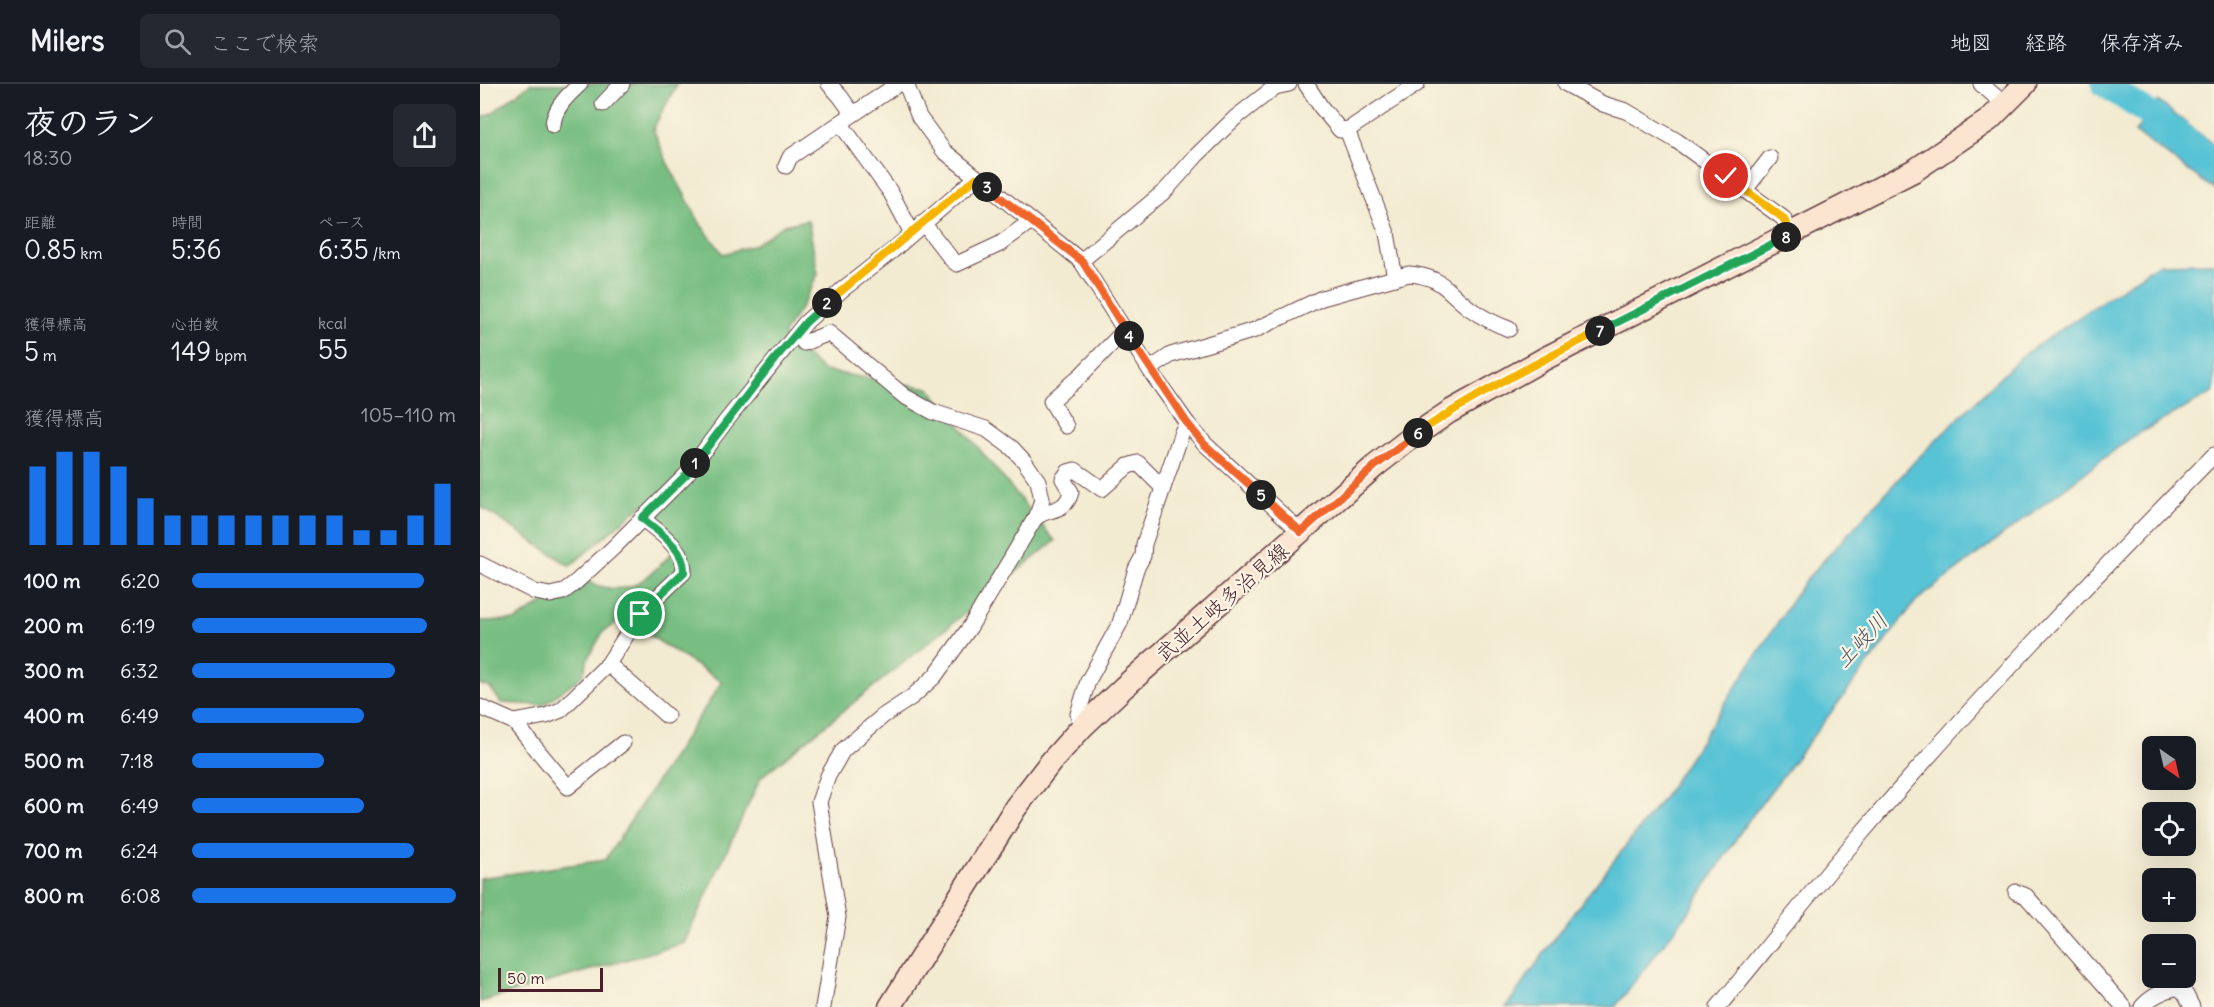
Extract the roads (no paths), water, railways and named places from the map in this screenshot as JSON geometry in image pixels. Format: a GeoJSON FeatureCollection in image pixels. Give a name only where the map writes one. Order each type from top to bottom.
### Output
{"type":"FeatureCollection","features":[{"type":"Feature","properties":{"kind":"main road","name":"武並土岐多治見線"},"geometry":{"type":"LineString","coordinates":[[890,1007],[1016,807],[1082,726],[1375,466],[1449,412],[1544,359],[1915,170],[1989,120],[2004,90]]}},
{"type":"Feature","properties":{"kind":"street"},"geometry":{"type":"LineString","coordinates":[[553,125],[557,111],[568,95],[580,84]]}},
{"type":"Feature","properties":{"kind":"street"},"geometry":{"type":"LineString","coordinates":[[603,104],[622,84]]}},
{"type":"Feature","properties":{"kind":"street"},"geometry":{"type":"LineString","coordinates":[[829,84],[840,96],[846,119],[891,193],[918,228],[957,264],[1000,244],[1031,221]]}},
{"type":"Feature","properties":{"kind":"street"},"geometry":{"type":"LineString","coordinates":[[786,166],[790,157],[898,84]]}},
{"type":"Feature","properties":{"kind":"street"},"geometry":{"type":"LineString","coordinates":[[906,84],[919,117],[944,151],[1082,261],[1187,423],[1204,444],[1301,532]]}},
{"type":"Feature","properties":{"kind":"street"},"geometry":{"type":"LineString","coordinates":[[1082,261],[1166,190],[1196,156],[1236,118],[1275,87],[1289,84]]}},
{"type":"Feature","properties":{"kind":"street"},"geometry":{"type":"LineString","coordinates":[[1306,84],[1340,130],[1349,129],[1418,84]]}},
{"type":"Feature","properties":{"kind":"street"},"geometry":{"type":"LineString","coordinates":[[1566,84],[1603,104],[1626,111],[1677,141],[1783,218],[1792,234]]}},
{"type":"Feature","properties":{"kind":"street"},"geometry":{"type":"LineString","coordinates":[[1349,129],[1349,135],[1387,233],[1395,278]]}},
{"type":"Feature","properties":{"kind":"street"},"geometry":{"type":"LineString","coordinates":[[1745,190],[1770,159]]}},
{"type":"Feature","properties":{"kind":"street"},"geometry":{"type":"LineString","coordinates":[[480,564],[535,592],[550,595],[563,592],[613,548],[686,475],[726,421],[806,322],[976,178]]}},
{"type":"Feature","properties":{"kind":"street"},"geometry":{"type":"LineString","coordinates":[[1150,369],[1171,355],[1256,330],[1322,298],[1408,274],[1432,278],[1449,289],[1472,310],[1509,330]]}},
{"type":"Feature","properties":{"kind":"street"},"geometry":{"type":"LineString","coordinates":[[1066,426],[1051,401],[1081,375],[1125,330]]}},
{"type":"Feature","properties":{"kind":"street"},"geometry":{"type":"LineString","coordinates":[[804,343],[829,333],[904,396],[933,412],[974,424],[998,437],[1025,462],[1038,481],[1042,499],[1037,516],[970,627],[935,676],[912,698],[883,716],[843,750],[828,776],[819,802],[838,916],[823,1007]]}},
{"type":"Feature","properties":{"kind":"street"},"geometry":{"type":"LineString","coordinates":[[1082,726],[1078,714],[1088,681],[1120,622],[1163,488],[1187,423]]}},
{"type":"Feature","properties":{"kind":"street"},"geometry":{"type":"LineString","coordinates":[[1718,1007],[1859,835],[1894,796],[2040,637],[2214,455]]}},
{"type":"Feature","properties":{"kind":"street"},"geometry":{"type":"LineString","coordinates":[[1037,516],[1062,508],[1071,492],[1064,479],[1071,470],[1075,470],[1102,489],[1128,466],[1137,463],[1163,488]]}},
{"type":"Feature","properties":{"kind":"street"},"geometry":{"type":"LineString","coordinates":[[514,722],[546,716],[561,710],[608,664],[640,614],[684,572],[684,563],[680,553],[642,518]]}},
{"type":"Feature","properties":{"kind":"street"},"geometry":{"type":"LineString","coordinates":[[608,664],[667,716]]}},
{"type":"Feature","properties":{"kind":"street"},"geometry":{"type":"LineString","coordinates":[[480,707],[514,722],[568,787],[623,743]]}},
{"type":"Feature","properties":{"kind":"street"},"geometry":{"type":"LineString","coordinates":[[2016,892],[2026,896],[2124,1007]]}},
{"type":"Feature","properties":{"kind":"street"},"geometry":{"type":"LineString","coordinates":[[2142,1007],[2146,1002],[2168,989],[2179,987],[2192,1007]]}},
{"type":"Feature","properties":{"kind":"water"},"geometry":{"type":"Polygon","coordinates":[[[2158,101],[2214,145],[2214,189],[2135,132],[2158,101]]]}},
{"type":"Feature","properties":{"kind":"water","name":"土岐川"},"geometry":{"type":"Polygon","coordinates":[[[2214,263],[2214,392],[2132,437],[1916,601],[1745,825],[1690,910],[1615,1007],[1506,1007],[1567,921],[1664,797],[1804,582],[1916,460],[2023,355],[2158,264],[2214,263]]]}},
{"type":"Feature","properties":{"kind":"waterway"},"geometry":{"type":"LineString","coordinates":[[2104,84],[2179,134],[2214,162]]}}]}
